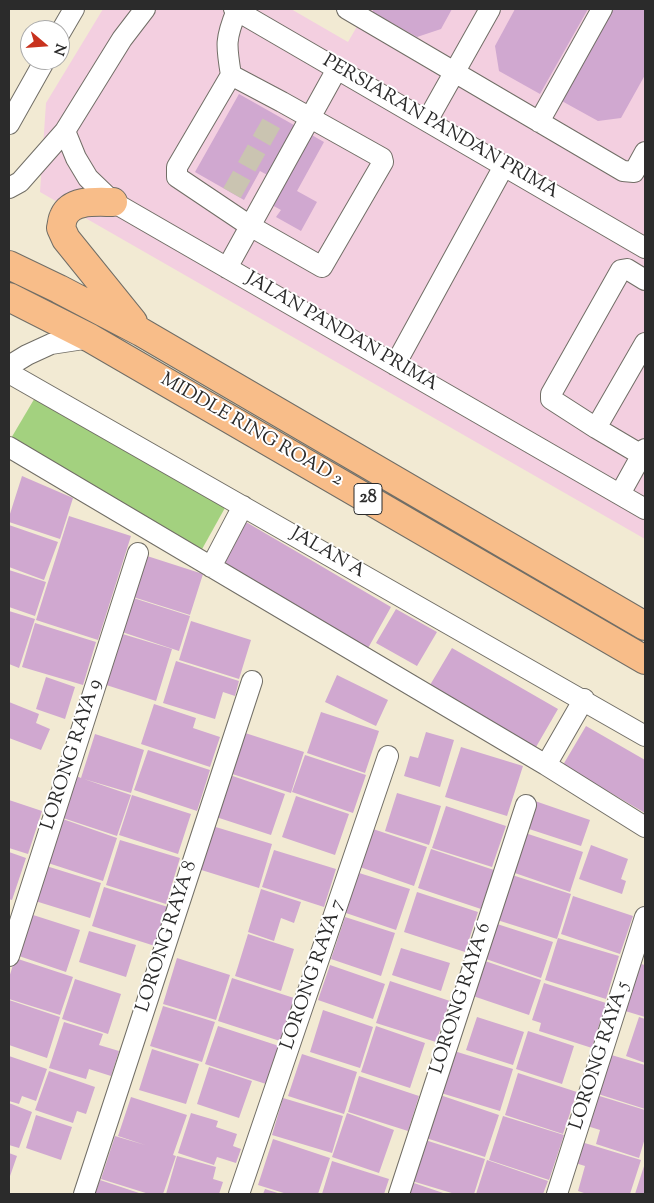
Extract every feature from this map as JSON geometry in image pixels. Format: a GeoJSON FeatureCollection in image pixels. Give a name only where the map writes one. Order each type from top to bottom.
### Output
{"type":"FeatureCollection","features":[{"type":"Feature","properties":{"kind":"highway"},"geometry":{"type":"LineString","coordinates":[[113,202],[87,202],[73,206],[64,215],[61,228],[66,239],[141,332]]}},
{"type":"Feature","properties":{"kind":"highway","name":"MIDDLE RING ROAD 2"},"geometry":{"type":"LineString","coordinates":[[9,265],[59,288],[141,332],[645,626]]}},
{"type":"Feature","properties":{"kind":"highway","name":"MIDDLE RING ROAD 2"},"geometry":{"type":"LineString","coordinates":[[9,297],[90,338],[645,660]]}},
{"type":"Feature","properties":{"kind":"street"},"geometry":{"type":"LineString","coordinates":[[68,20],[74,9]]}},
{"type":"Feature","properties":{"kind":"street"},"geometry":{"type":"LineString","coordinates":[[9,188],[20,182],[65,131],[122,39],[145,9]]}},
{"type":"Feature","properties":{"kind":"street"},"geometry":{"type":"LineString","coordinates":[[427,121],[490,9]]}},
{"type":"Feature","properties":{"kind":"street"},"geometry":{"type":"LineString","coordinates":[[539,122],[602,9]]}},
{"type":"Feature","properties":{"kind":"street"},"geometry":{"type":"LineString","coordinates":[[231,76],[279,108],[310,117],[382,158],[383,162],[322,267],[250,226],[228,201],[177,177],[177,168],[231,76],[226,45],[235,10]]}},
{"type":"Feature","properties":{"kind":"street","name":"PERSIARAN PANDAN PRIMA"},"geometry":{"type":"LineString","coordinates":[[235,10],[645,248]]}},
{"type":"Feature","properties":{"kind":"street"},"geometry":{"type":"LineString","coordinates":[[357,11],[455,72],[623,171],[634,172],[645,152]]}},
{"type":"Feature","properties":{"kind":"street"},"geometry":{"type":"LineString","coordinates":[[227,268],[337,69]]}},
{"type":"Feature","properties":{"kind":"street"},"geometry":{"type":"LineString","coordinates":[[9,124],[39,70]]}},
{"type":"Feature","properties":{"kind":"street","name":"JALAN PANDAN PRIMA"},"geometry":{"type":"LineString","coordinates":[[65,131],[76,158],[88,178],[113,202],[645,509]]}},
{"type":"Feature","properties":{"kind":"street"},"geometry":{"type":"LineString","coordinates":[[395,365],[504,166]]}},
{"type":"Feature","properties":{"kind":"street"},"geometry":{"type":"LineString","coordinates":[[620,494],[644,453],[596,428],[552,399],[551,394],[621,270],[627,268],[645,280]]}},
{"type":"Feature","properties":{"kind":"street"},"geometry":{"type":"LineString","coordinates":[[9,366],[51,344],[90,338]]}},
{"type":"Feature","properties":{"kind":"street"},"geometry":{"type":"LineString","coordinates":[[596,428],[645,343]]}},
{"type":"Feature","properties":{"kind":"street","name":"JALAN A"},"geometry":{"type":"LineString","coordinates":[[9,373],[584,699],[645,736]]}},
{"type":"Feature","properties":{"kind":"street"},"geometry":{"type":"LineString","coordinates":[[9,447],[546,765],[645,827]]}},
{"type":"Feature","properties":{"kind":"street"},"geometry":{"type":"LineString","coordinates":[[211,567],[243,506]]}},
{"type":"Feature","properties":{"kind":"street","name":"LORONG RAYA 9"},"geometry":{"type":"LineString","coordinates":[[9,956],[138,553]]}},
{"type":"Feature","properties":{"kind":"street","name":"LORONG RAYA 8"},"geometry":{"type":"LineString","coordinates":[[84,1194],[252,681]]}},
{"type":"Feature","properties":{"kind":"street"},"geometry":{"type":"LineString","coordinates":[[546,765],[584,699]]}},
{"type":"Feature","properties":{"kind":"street","name":"LORONG RAYA 7"},"geometry":{"type":"LineString","coordinates":[[239,1194],[388,756]]}},
{"type":"Feature","properties":{"kind":"street","name":"LORONG RAYA 6"},"geometry":{"type":"LineString","coordinates":[[399,1194],[526,805]]}},
{"type":"Feature","properties":{"kind":"street","name":"LORONG RAYA 5"},"geometry":{"type":"LineString","coordinates":[[557,1194],[645,917]]}},
{"type":"Feature","properties":{"kind":"shaded area"},"geometry":{"type":"Polygon","coordinates":[[[103,9],[291,9],[348,42],[367,9],[645,9],[645,539],[40,192],[46,103],[66,70],[70,70],[70,63],[103,9]]]}},
{"type":"Feature","properties":{"kind":"green space"},"geometry":{"type":"Polygon","coordinates":[[[36,396],[226,506],[201,551],[10,440],[36,396]]]}},
{"type":"Feature","properties":{"kind":"building"},"geometry":{"type":"Polygon","coordinates":[[[374,9],[452,9],[441,29],[417,37],[372,12],[374,9]]]}},
{"type":"Feature","properties":{"kind":"building"},"geometry":{"type":"Polygon","coordinates":[[[515,9],[588,9],[540,94],[499,71],[495,46],[515,9]]]}},
{"type":"Feature","properties":{"kind":"building"},"geometry":{"type":"Polygon","coordinates":[[[610,9],[645,9],[645,75],[621,118],[598,121],[560,100],[610,9]]]}},
{"type":"Feature","properties":{"kind":"building"},"geometry":{"type":"Polygon","coordinates":[[[239,94],[324,142],[297,191],[317,202],[301,231],[276,217],[281,210],[270,204],[282,183],[260,171],[244,200],[195,172],[239,94]]]}},
{"type":"Feature","properties":{"kind":"building"},"geometry":{"type":"Polygon","coordinates":[[[22,476],[73,498],[60,539],[9,522],[22,476]]]}},
{"type":"Feature","properties":{"kind":"building"},"geometry":{"type":"Polygon","coordinates":[[[69,516],[131,536],[98,640],[36,620],[69,516]]]}},
{"type":"Feature","properties":{"kind":"building"},"geometry":{"type":"Polygon","coordinates":[[[246,522],[391,607],[367,650],[221,565],[246,522]]]}},
{"type":"Feature","properties":{"kind":"building"},"geometry":{"type":"Polygon","coordinates":[[[9,525],[58,542],[44,580],[9,567],[9,525]]]}},
{"type":"Feature","properties":{"kind":"building"},"geometry":{"type":"Polygon","coordinates":[[[144,555],[203,574],[190,615],[130,596],[144,555]]]}},
{"type":"Feature","properties":{"kind":"building"},"geometry":{"type":"Polygon","coordinates":[[[9,570],[46,582],[35,616],[9,607],[9,570]]]}},
{"type":"Feature","properties":{"kind":"building"},"geometry":{"type":"Polygon","coordinates":[[[127,596],[190,616],[179,651],[116,630],[127,596]]]}},
{"type":"Feature","properties":{"kind":"building"},"geometry":{"type":"Polygon","coordinates":[[[396,609],[437,632],[417,666],[376,643],[396,609]]]}},
{"type":"Feature","properties":{"kind":"building"},"geometry":{"type":"Polygon","coordinates":[[[9,611],[35,619],[19,668],[9,664],[9,611]]]}},
{"type":"Feature","properties":{"kind":"building"},"geometry":{"type":"Polygon","coordinates":[[[191,621],[251,640],[239,679],[179,660],[191,621]]]}},
{"type":"Feature","properties":{"kind":"building"},"geometry":{"type":"Polygon","coordinates":[[[35,623],[96,642],[83,685],[22,667],[35,623]]]}},
{"type":"Feature","properties":{"kind":"building"},"geometry":{"type":"Polygon","coordinates":[[[116,632],[172,649],[156,701],[100,683],[116,632]]]}},
{"type":"Feature","properties":{"kind":"building"},"geometry":{"type":"Polygon","coordinates":[[[452,648],[558,709],[536,747],[430,685],[452,648]]]}},
{"type":"Feature","properties":{"kind":"building"},"geometry":{"type":"Polygon","coordinates":[[[176,661],[239,681],[235,696],[223,692],[215,719],[163,703],[176,661]]]}},
{"type":"Feature","properties":{"kind":"building"},"geometry":{"type":"Polygon","coordinates":[[[337,675],[388,700],[376,726],[325,702],[337,675]]]}},
{"type":"Feature","properties":{"kind":"building"},"geometry":{"type":"Polygon","coordinates":[[[46,677],[75,687],[65,719],[36,709],[46,677]]]}},
{"type":"Feature","properties":{"kind":"building"},"geometry":{"type":"Polygon","coordinates":[[[9,702],[39,714],[36,723],[50,729],[41,750],[9,738],[9,702]]]}},
{"type":"Feature","properties":{"kind":"building"},"geometry":{"type":"Polygon","coordinates":[[[154,704],[196,718],[193,728],[220,737],[210,767],[141,744],[154,704]]]}},
{"type":"Feature","properties":{"kind":"building"},"geometry":{"type":"Polygon","coordinates":[[[321,712],[379,731],[365,773],[307,753],[321,712]]]}},
{"type":"Feature","properties":{"kind":"building"},"geometry":{"type":"Polygon","coordinates":[[[586,726],[645,760],[645,813],[563,765],[586,726]]]}},
{"type":"Feature","properties":{"kind":"building"},"geometry":{"type":"Polygon","coordinates":[[[239,731],[304,752],[291,793],[226,772],[239,731]]]}},
{"type":"Feature","properties":{"kind":"building"},"geometry":{"type":"Polygon","coordinates":[[[426,732],[454,740],[440,787],[404,776],[410,756],[418,758],[426,732]]]}},
{"type":"Feature","properties":{"kind":"building"},"geometry":{"type":"Polygon","coordinates":[[[95,734],[144,750],[131,793],[84,779],[131,795],[117,836],[57,816],[71,774],[81,778],[95,734]]]}},
{"type":"Feature","properties":{"kind":"building"},"geometry":{"type":"Polygon","coordinates":[[[461,747],[523,766],[507,816],[445,797],[461,747]]]}},
{"type":"Feature","properties":{"kind":"building"},"geometry":{"type":"Polygon","coordinates":[[[148,750],[210,770],[197,811],[134,790],[148,750]]]}},
{"type":"Feature","properties":{"kind":"building"},"geometry":{"type":"Polygon","coordinates":[[[305,755],[366,775],[353,813],[292,792],[305,755]]]}},
{"type":"Feature","properties":{"kind":"building"},"geometry":{"type":"Polygon","coordinates":[[[224,773],[285,794],[271,835],[210,815],[224,773]]]}},
{"type":"Feature","properties":{"kind":"building"},"geometry":{"type":"Polygon","coordinates":[[[397,793],[441,806],[429,845],[385,831],[397,793]]]}},
{"type":"Feature","properties":{"kind":"building"},"geometry":{"type":"Polygon","coordinates":[[[132,795],[191,814],[178,854],[119,835],[132,795]]]}},
{"type":"Feature","properties":{"kind":"building"},"geometry":{"type":"Polygon","coordinates":[[[296,796],[349,814],[335,855],[282,837],[296,796]]]}},
{"type":"Feature","properties":{"kind":"building"},"geometry":{"type":"Polygon","coordinates":[[[9,800],[42,811],[28,854],[9,848],[9,800]]]}},
{"type":"Feature","properties":{"kind":"building"},"geometry":{"type":"Polygon","coordinates":[[[535,801],[590,820],[581,846],[526,828],[535,801]]]}},
{"type":"Feature","properties":{"kind":"building"},"geometry":{"type":"Polygon","coordinates":[[[446,806],[506,826],[492,867],[432,848],[446,806]]]}},
{"type":"Feature","properties":{"kind":"building"},"geometry":{"type":"Polygon","coordinates":[[[57,817],[117,838],[103,881],[42,861],[57,817]]]}},
{"type":"Feature","properties":{"kind":"building"},"geometry":{"type":"Polygon","coordinates":[[[209,825],[272,844],[259,888],[195,868],[209,825]]]}},
{"type":"Feature","properties":{"kind":"building"},"geometry":{"type":"Polygon","coordinates":[[[370,828],[427,847],[414,886],[357,866],[370,828]]]}},
{"type":"Feature","properties":{"kind":"building"},"geometry":{"type":"Polygon","coordinates":[[[522,832],[583,852],[570,892],[509,871],[522,832]]]}},
{"type":"Feature","properties":{"kind":"building"},"geometry":{"type":"Polygon","coordinates":[[[120,840],[180,858],[166,904],[106,885],[120,840]]]}},
{"type":"Feature","properties":{"kind":"building"},"geometry":{"type":"Polygon","coordinates":[[[591,845],[628,859],[621,879],[626,881],[622,894],[579,879],[591,845]]]}},
{"type":"Feature","properties":{"kind":"building"},"geometry":{"type":"Polygon","coordinates":[[[431,849],[494,870],[481,909],[418,888],[431,849]]]}},
{"type":"Feature","properties":{"kind":"building"},"geometry":{"type":"Polygon","coordinates":[[[274,850],[336,869],[324,907],[262,887],[274,850]]]}},
{"type":"Feature","properties":{"kind":"building"},"geometry":{"type":"Polygon","coordinates":[[[9,852],[26,858],[12,900],[9,899],[9,852]]]}},
{"type":"Feature","properties":{"kind":"building"},"geometry":{"type":"Polygon","coordinates":[[[43,865],[101,883],[90,918],[32,900],[43,865]]]}},
{"type":"Feature","properties":{"kind":"building"},"geometry":{"type":"Polygon","coordinates":[[[356,872],[410,889],[396,930],[343,912],[356,872]]]}},
{"type":"Feature","properties":{"kind":"building"},"geometry":{"type":"Polygon","coordinates":[[[509,874],[571,894],[557,939],[494,919],[509,874]]]}},
{"type":"Feature","properties":{"kind":"building"},"geometry":{"type":"Polygon","coordinates":[[[104,887],[168,907],[155,946],[92,926],[104,887]]]}},
{"type":"Feature","properties":{"kind":"building"},"geometry":{"type":"Polygon","coordinates":[[[261,889],[301,902],[294,923],[281,918],[274,941],[248,932],[261,889]]]}},
{"type":"Feature","properties":{"kind":"building"},"geometry":{"type":"Polygon","coordinates":[[[417,892],[478,912],[465,952],[404,932],[417,892]]]}},
{"type":"Feature","properties":{"kind":"building"},"geometry":{"type":"Polygon","coordinates":[[[573,896],[633,916],[620,954],[561,934],[573,896]]]}},
{"type":"Feature","properties":{"kind":"building"},"geometry":{"type":"Polygon","coordinates":[[[30,914],[80,930],[66,972],[16,955],[30,914]]]}},
{"type":"Feature","properties":{"kind":"building"},"geometry":{"type":"Polygon","coordinates":[[[345,917],[395,933],[381,976],[331,959],[345,917]]]}},
{"type":"Feature","properties":{"kind":"building"},"geometry":{"type":"Polygon","coordinates":[[[494,923],[553,942],[541,978],[483,958],[494,923]]]}},
{"type":"Feature","properties":{"kind":"building"},"geometry":{"type":"Polygon","coordinates":[[[89,931],[136,945],[126,977],[79,962],[89,931]]]}},
{"type":"Feature","properties":{"kind":"building"},"geometry":{"type":"Polygon","coordinates":[[[248,934],[294,949],[281,991],[235,976],[248,934]]]}},
{"type":"Feature","properties":{"kind":"building"},"geometry":{"type":"Polygon","coordinates":[[[558,938],[619,956],[606,999],[545,980],[558,938]]]}},
{"type":"Feature","properties":{"kind":"building"},"geometry":{"type":"Polygon","coordinates":[[[401,948],[450,963],[441,991],[392,975],[401,948]]]}},
{"type":"Feature","properties":{"kind":"building"},"geometry":{"type":"Polygon","coordinates":[[[15,958],[73,977],[60,1015],[9,999],[9,978],[15,958]]]}},
{"type":"Feature","properties":{"kind":"building"},"geometry":{"type":"Polygon","coordinates":[[[177,958],[230,975],[216,1020],[163,1004],[177,958]]]}},
{"type":"Feature","properties":{"kind":"building"},"geometry":{"type":"Polygon","coordinates":[[[482,960],[541,980],[529,1015],[470,995],[482,960]]]}},
{"type":"Feature","properties":{"kind":"building"},"geometry":{"type":"Polygon","coordinates":[[[637,963],[645,965],[645,1017],[622,1010],[637,963]]]}},
{"type":"Feature","properties":{"kind":"building"},"geometry":{"type":"Polygon","coordinates":[[[330,965],[385,984],[373,1019],[318,1000],[330,965]]]}},
{"type":"Feature","properties":{"kind":"building"},"geometry":{"type":"Polygon","coordinates":[[[232,978],[294,998],[280,1041],[218,1021],[232,978]]]}},
{"type":"Feature","properties":{"kind":"building"},"geometry":{"type":"Polygon","coordinates":[[[75,979],[121,994],[108,1034],[62,1019],[75,979]]]}},
{"type":"Feature","properties":{"kind":"building"},"geometry":{"type":"Polygon","coordinates":[[[390,981],[450,1001],[436,1042],[376,1023],[390,981]]]}},
{"type":"Feature","properties":{"kind":"building"},"geometry":{"type":"Polygon","coordinates":[[[544,983],[606,1003],[592,1048],[539,1031],[541,1023],[532,1020],[544,983]]]}},
{"type":"Feature","properties":{"kind":"building"},"geometry":{"type":"Polygon","coordinates":[[[9,1000],[60,1017],[47,1058],[9,1045],[9,1000]]]}},
{"type":"Feature","properties":{"kind":"building"},"geometry":{"type":"Polygon","coordinates":[[[163,1006],[215,1022],[202,1062],[150,1046],[163,1006]]]}},
{"type":"Feature","properties":{"kind":"building"},"geometry":{"type":"Polygon","coordinates":[[[323,1010],[373,1027],[360,1068],[310,1052],[323,1010]]]}},
{"type":"Feature","properties":{"kind":"building"},"geometry":{"type":"Polygon","coordinates":[[[477,1017],[524,1032],[513,1065],[466,1050],[477,1017]]]}},
{"type":"Feature","properties":{"kind":"building"},"geometry":{"type":"Polygon","coordinates":[[[639,1017],[645,1019],[645,1063],[626,1056],[639,1017]]]}},
{"type":"Feature","properties":{"kind":"building"},"geometry":{"type":"Polygon","coordinates":[[[64,1022],[103,1034],[99,1045],[119,1051],[111,1076],[89,1069],[86,1079],[49,1068],[64,1022]]]}},
{"type":"Feature","properties":{"kind":"building"},"geometry":{"type":"Polygon","coordinates":[[[218,1026],[279,1046],[266,1084],[205,1064],[218,1026]]]}},
{"type":"Feature","properties":{"kind":"building"},"geometry":{"type":"Polygon","coordinates":[[[376,1026],[425,1043],[410,1088],[361,1072],[376,1026]]]}},
{"type":"Feature","properties":{"kind":"building"},"geometry":{"type":"Polygon","coordinates":[[[528,1031],[574,1046],[562,1084],[516,1069],[528,1031]]]}},
{"type":"Feature","properties":{"kind":"building"},"geometry":{"type":"Polygon","coordinates":[[[152,1049],[199,1064],[186,1104],[139,1090],[152,1049]]]}},
{"type":"Feature","properties":{"kind":"building"},"geometry":{"type":"Polygon","coordinates":[[[454,1051],[513,1069],[500,1111],[441,1093],[454,1051]]]}},
{"type":"Feature","properties":{"kind":"building"},"geometry":{"type":"Polygon","coordinates":[[[302,1054],[357,1072],[344,1114],[288,1096],[302,1054]]]}},
{"type":"Feature","properties":{"kind":"building"},"geometry":{"type":"Polygon","coordinates":[[[608,1054],[645,1065],[645,1109],[595,1093],[608,1054]]]}},
{"type":"Feature","properties":{"kind":"building"},"geometry":{"type":"Polygon","coordinates":[[[9,1056],[47,1069],[36,1101],[22,1096],[19,1104],[9,1101],[9,1056]]]}},
{"type":"Feature","properties":{"kind":"building"},"geometry":{"type":"Polygon","coordinates":[[[209,1067],[252,1081],[239,1118],[197,1104],[209,1067]]]}},
{"type":"Feature","properties":{"kind":"building"},"geometry":{"type":"Polygon","coordinates":[[[49,1071],[95,1087],[86,1114],[77,1111],[73,1123],[35,1110],[49,1071]]]}},
{"type":"Feature","properties":{"kind":"building"},"geometry":{"type":"Polygon","coordinates":[[[518,1073],[577,1092],[563,1134],[505,1115],[518,1073]]]}},
{"type":"Feature","properties":{"kind":"building"},"geometry":{"type":"Polygon","coordinates":[[[359,1076],[419,1096],[408,1131],[348,1112],[359,1076]]]}},
{"type":"Feature","properties":{"kind":"building"},"geometry":{"type":"Polygon","coordinates":[[[593,1094],[645,1110],[645,1138],[639,1158],[596,1144],[600,1130],[584,1125],[593,1094]]]}},
{"type":"Feature","properties":{"kind":"building"},"geometry":{"type":"Polygon","coordinates":[[[440,1095],[499,1115],[485,1157],[426,1138],[440,1095]]]}},
{"type":"Feature","properties":{"kind":"building"},"geometry":{"type":"Polygon","coordinates":[[[131,1097],[187,1115],[173,1155],[176,1156],[163,1194],[149,1194],[101,1179],[115,1136],[145,1145],[118,1136],[131,1097]]]}},
{"type":"Feature","properties":{"kind":"building"},"geometry":{"type":"Polygon","coordinates":[[[283,1098],[343,1116],[332,1153],[272,1135],[283,1098]]]}},
{"type":"Feature","properties":{"kind":"building"},"geometry":{"type":"Polygon","coordinates":[[[9,1103],[32,1112],[19,1148],[9,1145],[9,1103]]]}},
{"type":"Feature","properties":{"kind":"building"},"geometry":{"type":"Polygon","coordinates":[[[191,1113],[218,1121],[216,1127],[237,1134],[233,1146],[241,1149],[236,1163],[217,1157],[214,1165],[178,1153],[191,1113]]]}},
{"type":"Feature","properties":{"kind":"building"},"geometry":{"type":"Polygon","coordinates":[[[347,1113],[394,1130],[379,1173],[332,1157],[347,1113]]]}},
{"type":"Feature","properties":{"kind":"building"},"geometry":{"type":"Polygon","coordinates":[[[36,1115],[72,1127],[61,1160],[26,1148],[36,1115]]]}},
{"type":"Feature","properties":{"kind":"building"},"geometry":{"type":"Polygon","coordinates":[[[503,1116],[564,1135],[549,1180],[489,1160],[503,1116]]]}},
{"type":"Feature","properties":{"kind":"building"},"geometry":{"type":"Polygon","coordinates":[[[273,1139],[330,1158],[318,1194],[287,1194],[258,1185],[273,1139]]]}},
{"type":"Feature","properties":{"kind":"building"},"geometry":{"type":"Polygon","coordinates":[[[425,1140],[485,1159],[474,1194],[455,1194],[412,1181],[425,1140]]]}},
{"type":"Feature","properties":{"kind":"building"},"geometry":{"type":"Polygon","coordinates":[[[578,1141],[641,1160],[630,1194],[587,1194],[578,1191],[585,1166],[572,1162],[578,1141]]]}},
{"type":"Feature","properties":{"kind":"building"},"geometry":{"type":"Polygon","coordinates":[[[9,1153],[17,1156],[9,1179],[9,1153]]]}},
{"type":"Feature","properties":{"kind":"building"},"geometry":{"type":"Polygon","coordinates":[[[177,1156],[216,1167],[213,1179],[223,1182],[219,1194],[166,1194],[177,1156]]]}},
{"type":"Feature","properties":{"kind":"building"},"geometry":{"type":"Polygon","coordinates":[[[487,1160],[548,1181],[543,1194],[476,1194],[487,1160]]]}},
{"type":"Feature","properties":{"kind":"building"},"geometry":{"type":"Polygon","coordinates":[[[332,1161],[389,1179],[384,1194],[322,1194],[332,1161]]]}},
{"type":"Feature","properties":{"kind":"building"},"geometry":{"type":"Polygon","coordinates":[[[645,1163],[645,1194],[635,1194],[645,1163]]]}},
{"type":"Feature","properties":{"kind":"building"},"geometry":{"type":"Polygon","coordinates":[[[100,1180],[142,1194],[95,1194],[100,1180]]]}},
{"type":"Feature","properties":{"kind":"building"},"geometry":{"type":"Polygon","coordinates":[[[411,1182],[446,1194],[407,1194],[411,1182]]]}},
{"type":"Feature","properties":{"kind":"building"},"geometry":{"type":"Polygon","coordinates":[[[265,1189],[281,1194],[263,1194],[265,1189]]]}},
{"type":"Feature","properties":{"kind":"tunnel"},"geometry":{"type":"LineString","coordinates":[[232,193],[276,115]]}}]}
